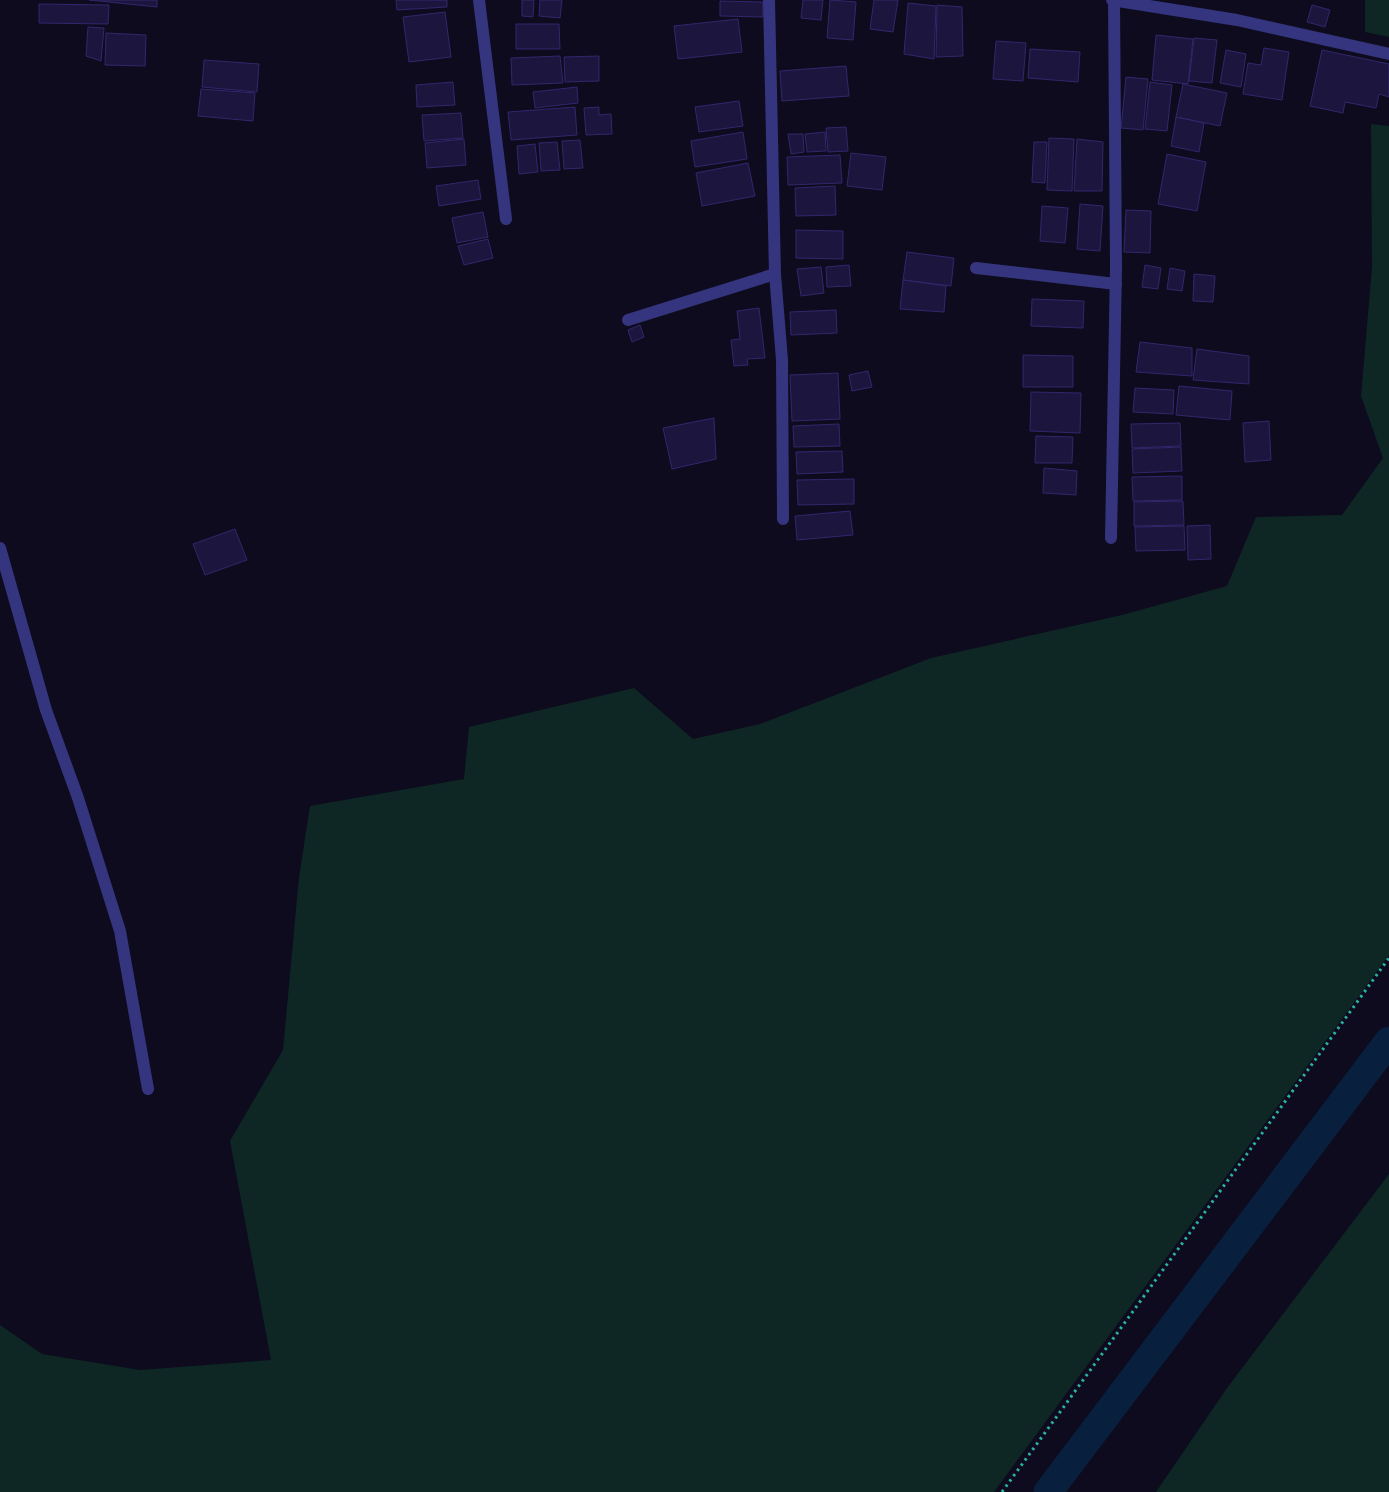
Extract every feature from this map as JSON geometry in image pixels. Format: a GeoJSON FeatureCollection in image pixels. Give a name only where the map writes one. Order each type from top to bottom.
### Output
{"type":"FeatureCollection","features":[{"type":"Feature","properties":{"kind":"street"},"geometry":{"type":"LineString","coordinates":[[479,0],[506,219]]}},
{"type":"Feature","properties":{"kind":"street"},"geometry":{"type":"LineString","coordinates":[[769,0],[775,274],[782,360],[783,519]]}},
{"type":"Feature","properties":{"kind":"street"},"geometry":{"type":"LineString","coordinates":[[1111,538],[1116,284],[1113,0],[1237,20],[1389,54]]}},
{"type":"Feature","properties":{"kind":"street"},"geometry":{"type":"LineString","coordinates":[[976,268],[1116,284]]}},
{"type":"Feature","properties":{"kind":"street"},"geometry":{"type":"LineString","coordinates":[[628,320],[775,274]]}},
{"type":"Feature","properties":{"kind":"street"},"geometry":{"type":"LineString","coordinates":[[0,548],[46,710],[78,798],[120,931],[148,1089]]}},
{"type":"Feature","properties":{"kind":"path"},"geometry":{"type":"LineString","coordinates":[[1002,1492],[1389,958]]}},
{"type":"Feature","properties":{"kind":"green space"},"geometry":{"type":"Polygon","coordinates":[[[1365,0],[1389,0],[1389,37],[1365,32],[1365,0]]]}},
{"type":"Feature","properties":{"kind":"green space"},"geometry":{"type":"Polygon","coordinates":[[[1371,124],[1389,126],[1389,955],[994,1492],[0,1492],[0,1325],[42,1354],[140,1370],[271,1360],[230,1141],[283,1050],[299,877],[310,806],[464,779],[469,727],[634,688],[693,739],[760,724],[931,658],[1122,615],[1227,586],[1256,517],[1342,515],[1383,458],[1361,396],[1372,267],[1371,124]]]}},
{"type":"Feature","properties":{"kind":"green space"},"geometry":{"type":"Polygon","coordinates":[[[1389,1174],[1389,1492],[1156,1492],[1227,1388],[1389,1174]]]}},
{"type":"Feature","properties":{"kind":"building"},"geometry":{"type":"Polygon","coordinates":[[[89,0],[157,0],[157,7],[89,0]]]}},
{"type":"Feature","properties":{"kind":"building"},"geometry":{"type":"Polygon","coordinates":[[[396,0],[447,0],[447,7],[397,10],[396,0]]]}},
{"type":"Feature","properties":{"kind":"building"},"geometry":{"type":"Polygon","coordinates":[[[522,0],[534,0],[533,17],[522,16],[522,0]]]}},
{"type":"Feature","properties":{"kind":"building"},"geometry":{"type":"Polygon","coordinates":[[[540,0],[562,0],[560,18],[539,16],[540,0]]]}},
{"type":"Feature","properties":{"kind":"building"},"geometry":{"type":"Polygon","coordinates":[[[803,0],[823,0],[821,20],[801,18],[803,0]]]}},
{"type":"Feature","properties":{"kind":"building"},"geometry":{"type":"Polygon","coordinates":[[[830,0],[856,2],[853,40],[827,38],[830,0]]]}},
{"type":"Feature","properties":{"kind":"building"},"geometry":{"type":"Polygon","coordinates":[[[874,0],[898,0],[893,32],[870,29],[874,0]]]}},
{"type":"Feature","properties":{"kind":"building"},"geometry":{"type":"Polygon","coordinates":[[[720,1],[763,2],[763,17],[720,16],[720,1]]]}},
{"type":"Feature","properties":{"kind":"building"},"geometry":{"type":"Polygon","coordinates":[[[908,3],[936,6],[934,59],[904,54],[908,3]]]}},
{"type":"Feature","properties":{"kind":"building"},"geometry":{"type":"Polygon","coordinates":[[[39,4],[109,5],[108,24],[39,23],[39,4]]]}},
{"type":"Feature","properties":{"kind":"building"},"geometry":{"type":"Polygon","coordinates":[[[937,5],[962,7],[963,56],[936,57],[937,5]]]}},
{"type":"Feature","properties":{"kind":"building"},"geometry":{"type":"Polygon","coordinates":[[[1312,5],[1330,10],[1325,27],[1307,22],[1312,5]]]}},
{"type":"Feature","properties":{"kind":"building"},"geometry":{"type":"Polygon","coordinates":[[[445,12],[451,57],[409,62],[403,17],[445,12]]]}},
{"type":"Feature","properties":{"kind":"building"},"geometry":{"type":"Polygon","coordinates":[[[738,19],[742,52],[678,59],[674,26],[738,19]]]}},
{"type":"Feature","properties":{"kind":"building"},"geometry":{"type":"Polygon","coordinates":[[[516,24],[559,24],[560,49],[516,49],[516,24]]]}},
{"type":"Feature","properties":{"kind":"building"},"geometry":{"type":"Polygon","coordinates":[[[88,27],[104,28],[101,61],[86,56],[88,27]]]}},
{"type":"Feature","properties":{"kind":"building"},"geometry":{"type":"Polygon","coordinates":[[[106,33],[146,35],[145,66],[105,65],[106,33]]]}},
{"type":"Feature","properties":{"kind":"building"},"geometry":{"type":"Polygon","coordinates":[[[1156,35],[1193,39],[1188,84],[1152,80],[1156,35]]]}},
{"type":"Feature","properties":{"kind":"building"},"geometry":{"type":"Polygon","coordinates":[[[1194,38],[1217,40],[1212,83],[1189,81],[1194,38]]]}},
{"type":"Feature","properties":{"kind":"building"},"geometry":{"type":"Polygon","coordinates":[[[996,41],[1026,43],[1023,81],[993,79],[996,41]]]}},
{"type":"Feature","properties":{"kind":"building"},"geometry":{"type":"Polygon","coordinates":[[[1264,48],[1289,52],[1282,100],[1243,94],[1248,63],[1261,65],[1264,48]]]}},
{"type":"Feature","properties":{"kind":"building"},"geometry":{"type":"Polygon","coordinates":[[[1030,49],[1080,52],[1078,82],[1028,78],[1030,49]]]}},
{"type":"Feature","properties":{"kind":"building"},"geometry":{"type":"Polygon","coordinates":[[[1226,50],[1246,54],[1241,87],[1220,83],[1226,50]]]}},
{"type":"Feature","properties":{"kind":"building"},"geometry":{"type":"Polygon","coordinates":[[[1322,50],[1389,64],[1389,97],[1379,94],[1376,108],[1345,102],[1343,113],[1310,106],[1322,50]]]}},
{"type":"Feature","properties":{"kind":"building"},"geometry":{"type":"Polygon","coordinates":[[[560,56],[563,83],[512,85],[511,58],[560,56]]]}},
{"type":"Feature","properties":{"kind":"building"},"geometry":{"type":"Polygon","coordinates":[[[599,56],[599,81],[565,82],[564,57],[599,56]]]}},
{"type":"Feature","properties":{"kind":"building"},"geometry":{"type":"Polygon","coordinates":[[[204,60],[259,64],[257,92],[202,87],[204,60]]]}},
{"type":"Feature","properties":{"kind":"building"},"geometry":{"type":"Polygon","coordinates":[[[846,66],[849,96],[782,101],[780,71],[846,66]]]}},
{"type":"Feature","properties":{"kind":"building"},"geometry":{"type":"Polygon","coordinates":[[[1126,77],[1148,79],[1143,130],[1121,128],[1126,77]]]}},
{"type":"Feature","properties":{"kind":"building"},"geometry":{"type":"Polygon","coordinates":[[[453,82],[455,105],[417,107],[416,85],[453,82]]]}},
{"type":"Feature","properties":{"kind":"building"},"geometry":{"type":"Polygon","coordinates":[[[1150,82],[1172,85],[1167,131],[1145,129],[1150,82]]]}},
{"type":"Feature","properties":{"kind":"building"},"geometry":{"type":"Polygon","coordinates":[[[1183,84],[1227,93],[1220,126],[1176,117],[1183,84]]]}},
{"type":"Feature","properties":{"kind":"building"},"geometry":{"type":"Polygon","coordinates":[[[577,87],[578,103],[535,108],[533,92],[577,87]]]}},
{"type":"Feature","properties":{"kind":"building"},"geometry":{"type":"Polygon","coordinates":[[[201,89],[255,93],[253,121],[198,116],[201,89]]]}},
{"type":"Feature","properties":{"kind":"building"},"geometry":{"type":"Polygon","coordinates":[[[739,101],[743,126],[699,132],[695,107],[739,101]]]}},
{"type":"Feature","properties":{"kind":"building"},"geometry":{"type":"Polygon","coordinates":[[[575,107],[577,135],[511,140],[508,112],[575,107]]]}},
{"type":"Feature","properties":{"kind":"building"},"geometry":{"type":"Polygon","coordinates":[[[599,107],[599,115],[611,114],[612,134],[586,135],[584,108],[599,107]]]}},
{"type":"Feature","properties":{"kind":"building"},"geometry":{"type":"Polygon","coordinates":[[[461,113],[463,138],[424,141],[422,115],[461,113]]]}},
{"type":"Feature","properties":{"kind":"building"},"geometry":{"type":"Polygon","coordinates":[[[1176,117],[1204,123],[1199,152],[1171,146],[1176,117]]]}},
{"type":"Feature","properties":{"kind":"building"},"geometry":{"type":"Polygon","coordinates":[[[846,127],[848,151],[828,152],[826,128],[846,127]]]}},
{"type":"Feature","properties":{"kind":"building"},"geometry":{"type":"Polygon","coordinates":[[[743,132],[747,159],[695,167],[691,141],[743,132]]]}},
{"type":"Feature","properties":{"kind":"building"},"geometry":{"type":"Polygon","coordinates":[[[825,132],[826,151],[807,152],[805,134],[825,132]]]}},
{"type":"Feature","properties":{"kind":"building"},"geometry":{"type":"Polygon","coordinates":[[[788,134],[803,134],[804,152],[791,154],[788,134]]]}},
{"type":"Feature","properties":{"kind":"building"},"geometry":{"type":"Polygon","coordinates":[[[1049,138],[1074,139],[1072,191],[1047,190],[1049,138]]]}},
{"type":"Feature","properties":{"kind":"building"},"geometry":{"type":"Polygon","coordinates":[[[464,139],[466,165],[427,168],[425,143],[464,139]]]}},
{"type":"Feature","properties":{"kind":"building"},"geometry":{"type":"Polygon","coordinates":[[[1077,139],[1103,142],[1102,191],[1074,191],[1077,139]]]}},
{"type":"Feature","properties":{"kind":"building"},"geometry":{"type":"Polygon","coordinates":[[[580,140],[583,168],[564,169],[562,141],[580,140]]]}},
{"type":"Feature","properties":{"kind":"building"},"geometry":{"type":"Polygon","coordinates":[[[557,142],[560,170],[541,171],[539,143],[557,142]]]}},
{"type":"Feature","properties":{"kind":"building"},"geometry":{"type":"Polygon","coordinates":[[[1034,142],[1047,142],[1045,183],[1032,182],[1034,142]]]}},
{"type":"Feature","properties":{"kind":"building"},"geometry":{"type":"Polygon","coordinates":[[[535,144],[538,172],[519,174],[517,146],[535,144]]]}},
{"type":"Feature","properties":{"kind":"building"},"geometry":{"type":"Polygon","coordinates":[[[851,153],[886,157],[882,190],[847,186],[851,153]]]}},
{"type":"Feature","properties":{"kind":"building"},"geometry":{"type":"Polygon","coordinates":[[[1167,154],[1206,162],[1197,211],[1158,204],[1167,154]]]}},
{"type":"Feature","properties":{"kind":"building"},"geometry":{"type":"Polygon","coordinates":[[[840,155],[842,183],[788,185],[787,157],[840,155]]]}},
{"type":"Feature","properties":{"kind":"building"},"geometry":{"type":"Polygon","coordinates":[[[748,163],[755,196],[702,206],[696,173],[748,163]]]}},
{"type":"Feature","properties":{"kind":"building"},"geometry":{"type":"Polygon","coordinates":[[[478,180],[481,199],[439,206],[436,186],[478,180]]]}},
{"type":"Feature","properties":{"kind":"building"},"geometry":{"type":"Polygon","coordinates":[[[835,186],[836,215],[796,216],[795,188],[835,186]]]}},
{"type":"Feature","properties":{"kind":"building"},"geometry":{"type":"Polygon","coordinates":[[[1080,204],[1103,206],[1100,251],[1077,249],[1080,204]]]}},
{"type":"Feature","properties":{"kind":"building"},"geometry":{"type":"Polygon","coordinates":[[[1042,206],[1068,208],[1065,243],[1040,241],[1042,206]]]}},
{"type":"Feature","properties":{"kind":"building"},"geometry":{"type":"Polygon","coordinates":[[[1126,210],[1151,211],[1150,253],[1124,252],[1126,210]]]}},
{"type":"Feature","properties":{"kind":"building"},"geometry":{"type":"Polygon","coordinates":[[[483,212],[488,237],[457,243],[452,218],[483,212]]]}},
{"type":"Feature","properties":{"kind":"building"},"geometry":{"type":"Polygon","coordinates":[[[796,230],[843,231],[843,259],[796,258],[796,230]]]}},
{"type":"Feature","properties":{"kind":"building"},"geometry":{"type":"Polygon","coordinates":[[[488,239],[493,258],[464,265],[458,246],[488,239]]]}},
{"type":"Feature","properties":{"kind":"building"},"geometry":{"type":"Polygon","coordinates":[[[907,252],[954,258],[951,286],[903,280],[907,252]]]}},
{"type":"Feature","properties":{"kind":"building"},"geometry":{"type":"Polygon","coordinates":[[[849,265],[851,286],[827,287],[826,267],[849,265]]]}},
{"type":"Feature","properties":{"kind":"building"},"geometry":{"type":"Polygon","coordinates":[[[1145,265],[1161,268],[1158,289],[1142,287],[1145,265]]]}},
{"type":"Feature","properties":{"kind":"building"},"geometry":{"type":"Polygon","coordinates":[[[821,267],[824,293],[801,296],[797,269],[821,267]]]}},
{"type":"Feature","properties":{"kind":"building"},"geometry":{"type":"Polygon","coordinates":[[[1170,268],[1185,271],[1182,291],[1167,289],[1170,268]]]}},
{"type":"Feature","properties":{"kind":"building"},"geometry":{"type":"Polygon","coordinates":[[[1194,274],[1215,276],[1213,302],[1193,301],[1194,274]]]}},
{"type":"Feature","properties":{"kind":"building"},"geometry":{"type":"Polygon","coordinates":[[[903,280],[946,286],[944,312],[900,309],[903,280]]]}},
{"type":"Feature","properties":{"kind":"building"},"geometry":{"type":"Polygon","coordinates":[[[1032,299],[1084,301],[1083,328],[1031,326],[1032,299]]]}},
{"type":"Feature","properties":{"kind":"building"},"geometry":{"type":"Polygon","coordinates":[[[759,308],[765,358],[747,359],[748,365],[734,366],[731,340],[740,339],[737,311],[759,308]]]}},
{"type":"Feature","properties":{"kind":"building"},"geometry":{"type":"Polygon","coordinates":[[[836,310],[837,333],[791,335],[790,312],[836,310]]]}},
{"type":"Feature","properties":{"kind":"building"},"geometry":{"type":"Polygon","coordinates":[[[640,325],[644,337],[632,342],[628,330],[640,325]]]}},
{"type":"Feature","properties":{"kind":"building"},"geometry":{"type":"Polygon","coordinates":[[[1140,342],[1192,348],[1192,376],[1136,372],[1140,342]]]}},
{"type":"Feature","properties":{"kind":"building"},"geometry":{"type":"Polygon","coordinates":[[[1197,349],[1249,356],[1249,384],[1193,380],[1197,349]]]}},
{"type":"Feature","properties":{"kind":"building"},"geometry":{"type":"Polygon","coordinates":[[[1023,355],[1073,356],[1073,387],[1023,387],[1023,355]]]}},
{"type":"Feature","properties":{"kind":"building"},"geometry":{"type":"Polygon","coordinates":[[[868,371],[872,387],[852,391],[849,375],[868,371]]]}},
{"type":"Feature","properties":{"kind":"building"},"geometry":{"type":"Polygon","coordinates":[[[838,373],[840,419],[792,421],[790,375],[838,373]]]}},
{"type":"Feature","properties":{"kind":"building"},"geometry":{"type":"Polygon","coordinates":[[[1179,386],[1232,391],[1230,420],[1176,415],[1179,386]]]}},
{"type":"Feature","properties":{"kind":"building"},"geometry":{"type":"Polygon","coordinates":[[[1135,388],[1174,390],[1173,414],[1133,412],[1135,388]]]}},
{"type":"Feature","properties":{"kind":"building"},"geometry":{"type":"Polygon","coordinates":[[[1031,392],[1081,393],[1080,433],[1030,431],[1031,392]]]}},
{"type":"Feature","properties":{"kind":"building"},"geometry":{"type":"Polygon","coordinates":[[[714,418],[716,459],[672,469],[663,428],[714,418]]]}},
{"type":"Feature","properties":{"kind":"building"},"geometry":{"type":"Polygon","coordinates":[[[1269,421],[1271,460],[1245,462],[1243,423],[1269,421]]]}},
{"type":"Feature","properties":{"kind":"building"},"geometry":{"type":"Polygon","coordinates":[[[1180,423],[1181,446],[1132,448],[1131,424],[1180,423]]]}},
{"type":"Feature","properties":{"kind":"building"},"geometry":{"type":"Polygon","coordinates":[[[839,424],[840,446],[794,447],[793,426],[839,424]]]}},
{"type":"Feature","properties":{"kind":"building"},"geometry":{"type":"Polygon","coordinates":[[[1036,436],[1073,437],[1072,463],[1035,463],[1036,436]]]}},
{"type":"Feature","properties":{"kind":"building"},"geometry":{"type":"Polygon","coordinates":[[[1181,447],[1182,471],[1133,473],[1132,449],[1181,447]]]}},
{"type":"Feature","properties":{"kind":"building"},"geometry":{"type":"Polygon","coordinates":[[[842,451],[843,472],[797,474],[796,452],[842,451]]]}},
{"type":"Feature","properties":{"kind":"building"},"geometry":{"type":"Polygon","coordinates":[[[1044,468],[1077,471],[1076,495],[1043,493],[1044,468]]]}},
{"type":"Feature","properties":{"kind":"building"},"geometry":{"type":"Polygon","coordinates":[[[1182,476],[1182,500],[1133,501],[1132,477],[1182,476]]]}},
{"type":"Feature","properties":{"kind":"building"},"geometry":{"type":"Polygon","coordinates":[[[854,479],[854,504],[798,505],[797,480],[854,479]]]}},
{"type":"Feature","properties":{"kind":"building"},"geometry":{"type":"Polygon","coordinates":[[[1183,501],[1184,525],[1134,526],[1134,502],[1183,501]]]}},
{"type":"Feature","properties":{"kind":"building"},"geometry":{"type":"Polygon","coordinates":[[[850,511],[853,535],[797,540],[795,516],[850,511]]]}},
{"type":"Feature","properties":{"kind":"building"},"geometry":{"type":"Polygon","coordinates":[[[1210,525],[1211,559],[1188,560],[1187,526],[1210,525]]]}},
{"type":"Feature","properties":{"kind":"building"},"geometry":{"type":"Polygon","coordinates":[[[1184,526],[1185,550],[1136,551],[1135,527],[1184,526]]]}},
{"type":"Feature","properties":{"kind":"building"},"geometry":{"type":"Polygon","coordinates":[[[235,529],[247,560],[205,575],[193,544],[235,529]]]}},
{"type":"Feature","properties":{"kind":"waterway"},"geometry":{"type":"LineString","coordinates":[[1048,1492],[1389,1041]]}}]}
